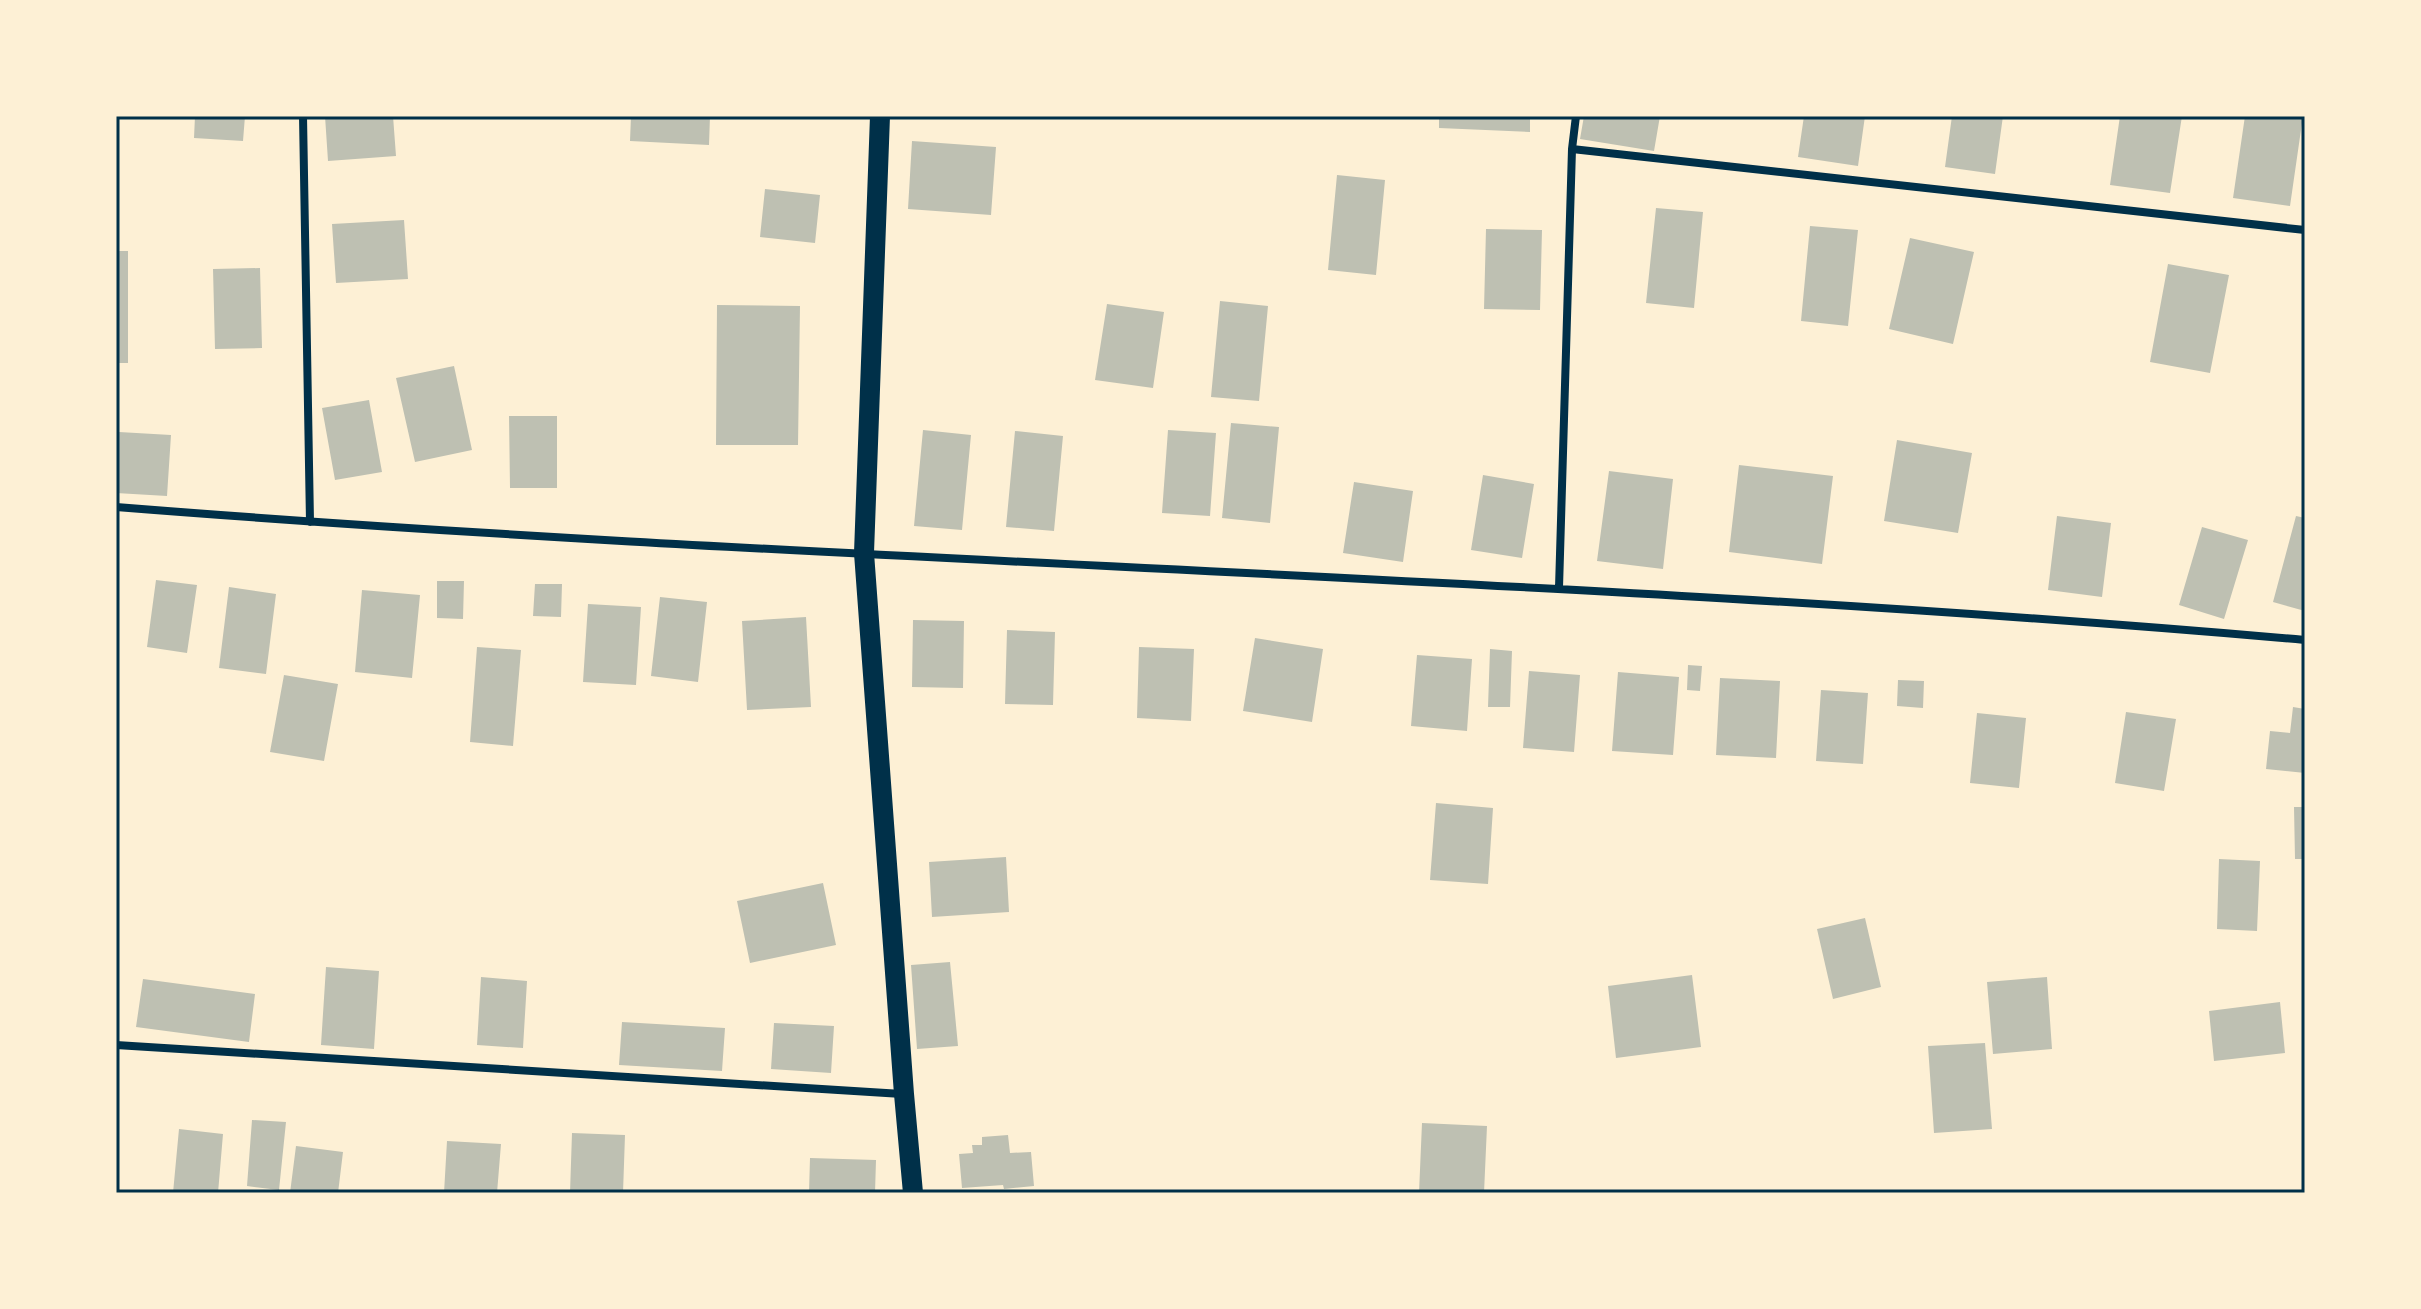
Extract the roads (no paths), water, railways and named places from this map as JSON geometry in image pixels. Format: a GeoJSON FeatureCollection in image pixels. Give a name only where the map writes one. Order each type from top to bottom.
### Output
{"type":"FeatureCollection","features":[{"type":"Feature","properties":{"kind":"main road"},"geometry":{"type":"LineString","coordinates":[[880,116],[864,553],[913,1193]]}},
{"type":"Feature","properties":{"kind":"street"},"geometry":{"type":"LineString","coordinates":[[303,116],[310,522]]}},
{"type":"Feature","properties":{"kind":"street"},"geometry":{"type":"LineString","coordinates":[[1559,588],[1572,149],[1576,116]]}},
{"type":"Feature","properties":{"kind":"street"},"geometry":{"type":"LineString","coordinates":[[1572,149],[2305,230]]}},
{"type":"Feature","properties":{"kind":"street"},"geometry":{"type":"LineString","coordinates":[[116,507],[310,522],[1993,614],[2305,640]]}},
{"type":"Feature","properties":{"kind":"street"},"geometry":{"type":"LineString","coordinates":[[116,1045],[904,1094]]}}]}
